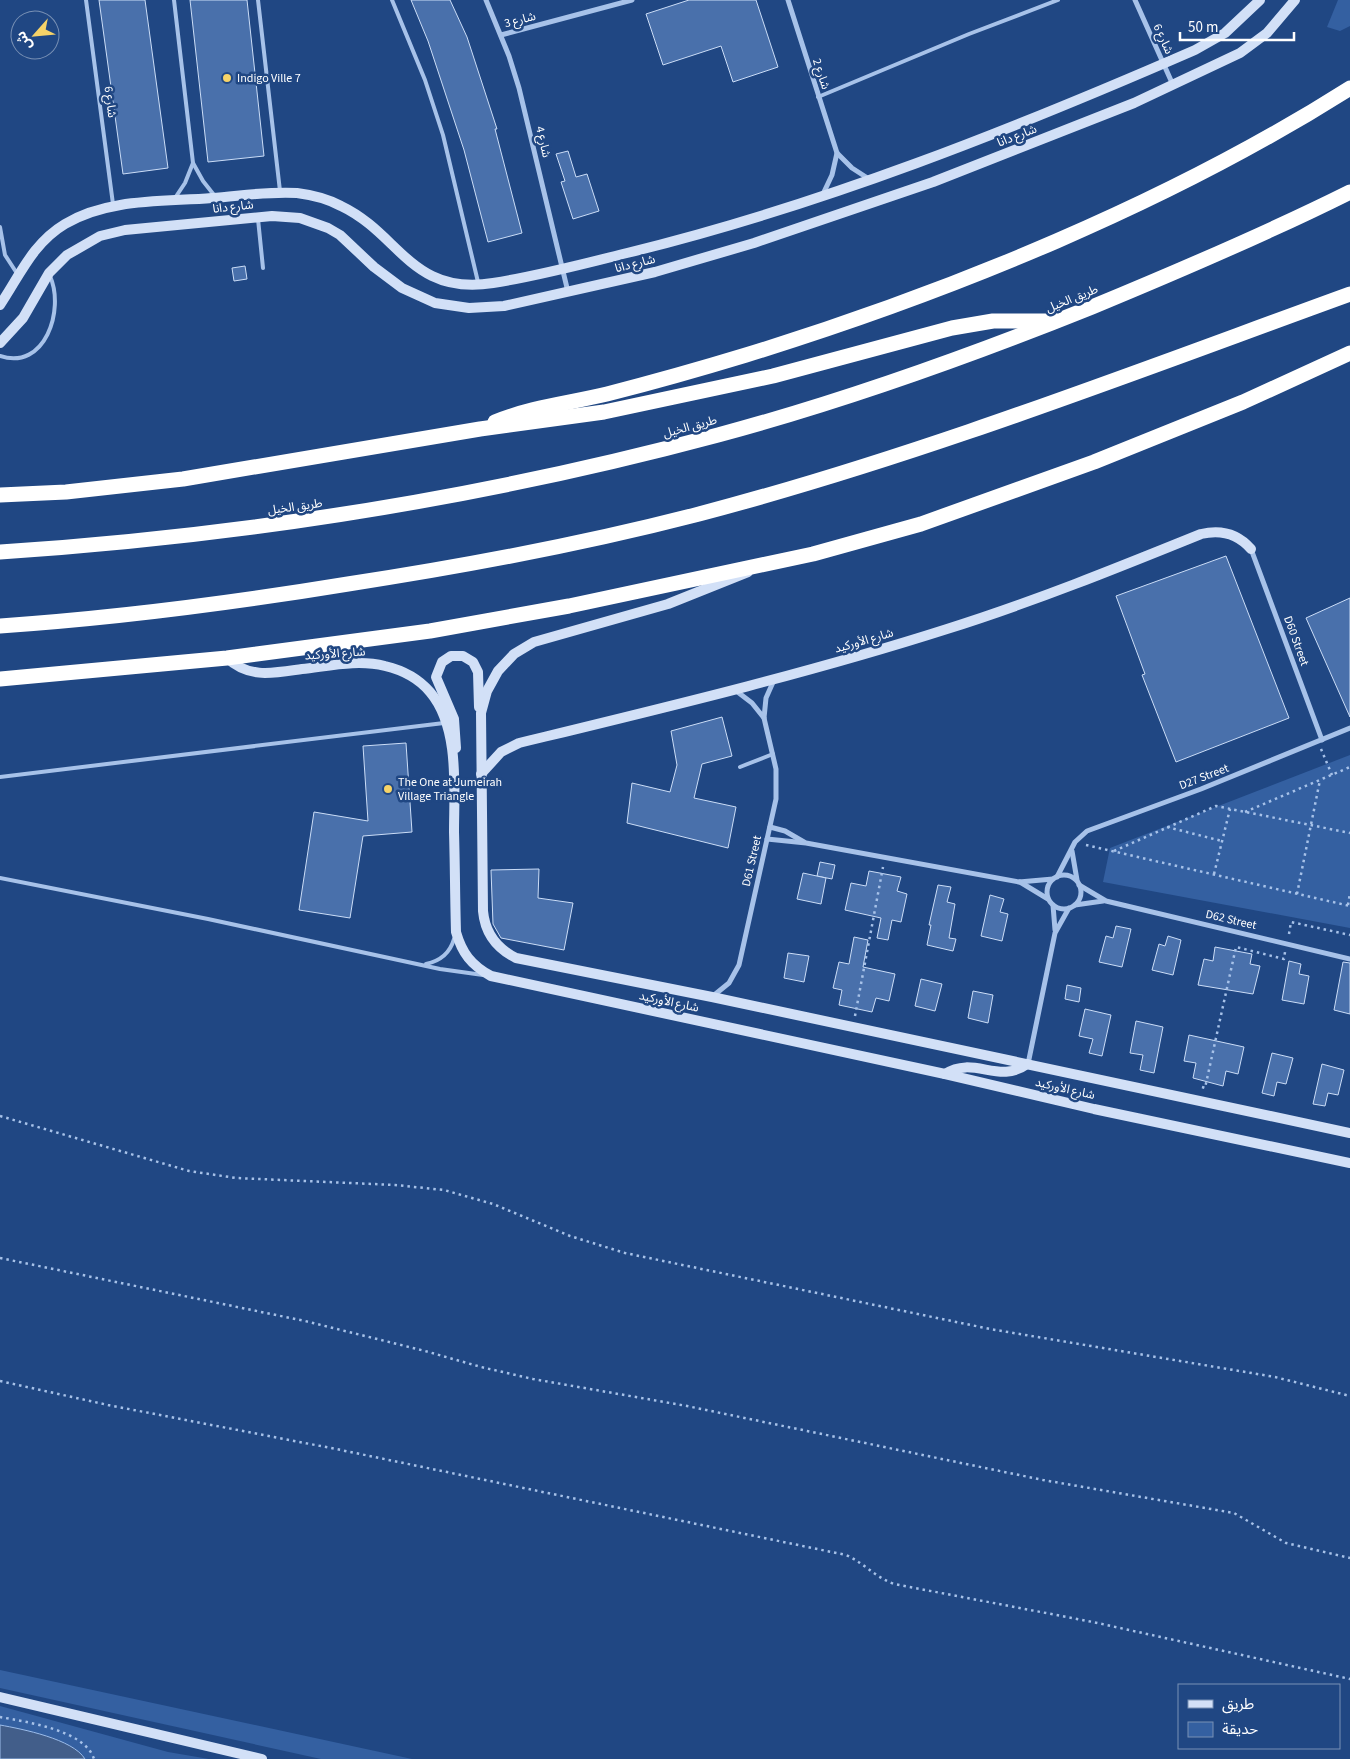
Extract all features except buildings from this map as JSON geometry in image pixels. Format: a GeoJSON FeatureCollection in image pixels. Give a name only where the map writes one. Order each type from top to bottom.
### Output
{"type":"FeatureCollection","features":[{"type":"Feature","properties":{"kind":"highway"},"geometry":{"type":"LineString","coordinates":[[480,429],[529,410],[617,391],[762,350],[966,277],[1043,245],[1188,180],[1252,146],[1350,88]]}},
{"type":"Feature","properties":{"kind":"highway","name":"طريق الخيل"},"geometry":{"type":"LineString","coordinates":[[0,552],[128,542],[274,525],[408,504],[652,452],[787,415],[929,368],[1057,321],[1208,258],[1350,192]]}},
{"type":"Feature","properties":{"kind":"highway"},"geometry":{"type":"LineString","coordinates":[[0,626],[129,615],[273,596],[446,568],[646,527],[764,496],[947,438],[1118,379],[1350,294]]}},
{"type":"Feature","properties":{"kind":"highway"},"geometry":{"type":"LineString","coordinates":[[0,495],[66,492],[184,479],[480,429],[572,418],[710,391],[952,328],[993,321],[1057,321]]}},
{"type":"Feature","properties":{"kind":"highway"},"geometry":{"type":"LineString","coordinates":[[0,679],[227,658],[360,641],[500,619],[761,566],[865,541],[977,505],[1157,437],[1350,353]]}},
{"type":"Feature","properties":{"kind":"street","name":"شارع 4"},"geometry":{"type":"LineString","coordinates":[[486,0],[501,35],[519,88],[568,293]]}},
{"type":"Feature","properties":{"kind":"street","name":"شارع 3"},"geometry":{"type":"LineString","coordinates":[[501,35],[632,0]]}},
{"type":"Feature","properties":{"kind":"street","name":"شارع 2"},"geometry":{"type":"LineString","coordinates":[[788,0],[837,153],[852,168],[870,180]]}},
{"type":"Feature","properties":{"kind":"street","name":"شارع 6"},"geometry":{"type":"LineString","coordinates":[[1135,0],[1173,85]]}},
{"type":"Feature","properties":{"kind":"street","name":"شارع دانا"},"geometry":{"type":"LineString","coordinates":[[0,305],[34,251],[53,232],[80,216],[113,206],[280,193],[314,196],[344,207],[369,224],[406,260],[417,268],[441,279],[478,285],[665,244],[870,180],[1008,128],[1195,50],[1225,33],[1260,0]]}},
{"type":"Feature","properties":{"kind":"street","name":"شارع دانا"},"geometry":{"type":"LineString","coordinates":[[0,343],[23,318],[49,273],[77,247],[113,232],[258,217],[293,217],[328,228],[352,244],[387,278],[402,288],[434,302],[469,308],[487,308],[568,293],[705,258],[803,227],[1014,151],[1173,85],[1226,60],[1254,43],[1279,21],[1295,0]]}},
{"type":"Feature","properties":{"kind":"street"},"geometry":{"type":"LineString","coordinates":[[822,196],[832,175],[837,153]]}},
{"type":"Feature","properties":{"kind":"street","name":"شارع الأوركيد"},"geometry":{"type":"LineString","coordinates":[[481,774],[501,752],[519,743],[775,680],[948,629],[1033,600],[1202,534],[1225,532],[1240,538],[1251,549]]}},
{"type":"Feature","properties":{"kind":"street","name":"D60 Street"},"geometry":{"type":"LineString","coordinates":[[1251,549],[1320,741]]}},
{"type":"Feature","properties":{"kind":"street","name":"شارع الأوركيد"},"geometry":{"type":"LineString","coordinates":[[761,566],[692,596],[545,638],[524,647],[506,662],[492,680],[483,702],[481,725],[484,921],[492,940],[499,947],[516,958],[712,997],[1350,1133]]}},
{"type":"Feature","properties":{"kind":"street"},"geometry":{"type":"LineString","coordinates":[[454,758],[457,739],[454,719],[436,677],[438,666],[446,658],[463,656],[476,667],[481,725]]}},
{"type":"Feature","properties":{"kind":"street","name":"شارع الأوركيد"},"geometry":{"type":"LineString","coordinates":[[227,658],[242,670],[261,674],[345,663],[385,666],[418,681],[431,693],[446,722],[454,758],[456,932],[460,946],[467,958],[478,969],[491,976],[945,1074],[1094,1109],[1350,1163]]}},
{"type":"Feature","properties":{"kind":"street","name":"D61 Street"},"geometry":{"type":"LineString","coordinates":[[712,997],[729,983],[740,964],[776,799],[777,784],[773,754],[764,718],[766,698],[775,680]]}},
{"type":"Feature","properties":{"kind":"street","name":"D61 Street"},"geometry":{"type":"LineString","coordinates":[[735,690],[752,702],[764,718]]}},
{"type":"Feature","properties":{"kind":"street","name":"D27 Street"},"geometry":{"type":"LineString","coordinates":[[1075,842],[1087,831],[1201,789],[1350,728]]}},
{"type":"Feature","properties":{"kind":"street"},"geometry":{"type":"LineString","coordinates":[[770,826],[786,831],[806,843]]}},
{"type":"Feature","properties":{"kind":"street"},"geometry":{"type":"LineString","coordinates":[[767,839],[806,843],[1019,882],[1066,875],[1078,883]]}},
{"type":"Feature","properties":{"kind":"street"},"geometry":{"type":"LineString","coordinates":[[1048,899],[1048,888],[1072,851],[1075,842]]}},
{"type":"Feature","properties":{"kind":"street"},"geometry":{"type":"LineString","coordinates":[[1019,882],[1048,899],[1060,909],[1075,905],[1080,896],[1072,851]]}},
{"type":"Feature","properties":{"kind":"street","name":"D62 Street"},"geometry":{"type":"LineString","coordinates":[[1078,883],[1106,901],[1350,959]]}},
{"type":"Feature","properties":{"kind":"street","name":"D62 Street"},"geometry":{"type":"LineString","coordinates":[[1075,905],[1106,901]]}},
{"type":"Feature","properties":{"kind":"street"},"geometry":{"type":"LineString","coordinates":[[945,1074],[956,1068],[968,1066],[1011,1073],[1028,1064],[1055,933],[1053,905]]}},
{"type":"Feature","properties":{"kind":"street"},"geometry":{"type":"LineString","coordinates":[[1055,933],[1069,908]]}},
{"type":"Feature","properties":{"kind":"street"},"geometry":{"type":"LineString","coordinates":[[0,1697],[262,1759]]}},
{"type":"Feature","properties":{"kind":"lane","name":"شارع 6"},"geometry":{"type":"LineString","coordinates":[[86,0],[113,206]]}},
{"type":"Feature","properties":{"kind":"lane"},"geometry":{"type":"LineString","coordinates":[[174,0],[193,163],[203,181],[216,198]]}},
{"type":"Feature","properties":{"kind":"lane"},"geometry":{"type":"LineString","coordinates":[[258,0],[280,193]]}},
{"type":"Feature","properties":{"kind":"lane"},"geometry":{"type":"LineString","coordinates":[[392,0],[425,80],[443,135],[478,285]]}},
{"type":"Feature","properties":{"kind":"lane"},"geometry":{"type":"LineString","coordinates":[[818,96],[1058,0]]}},
{"type":"Feature","properties":{"kind":"lane"},"geometry":{"type":"LineString","coordinates":[[173,202],[185,183],[193,163]]}},
{"type":"Feature","properties":{"kind":"lane"},"geometry":{"type":"LineString","coordinates":[[258,217],[263,268]]}},
{"type":"Feature","properties":{"kind":"lane"},"geometry":{"type":"LineString","coordinates":[[0,227],[5,255],[18,275]]}},
{"type":"Feature","properties":{"kind":"lane"},"geometry":{"type":"LineString","coordinates":[[0,356],[14,358],[23,356],[38,347],[49,333],[56,308],[55,290],[49,273]]}},
{"type":"Feature","properties":{"kind":"lane"},"geometry":{"type":"LineString","coordinates":[[0,777],[446,722]]}},
{"type":"Feature","properties":{"kind":"lane"},"geometry":{"type":"LineString","coordinates":[[740,767],[773,754]]}},
{"type":"Feature","properties":{"kind":"lane"},"geometry":{"type":"LineString","coordinates":[[0,878],[456,973],[491,976]]}},
{"type":"Feature","properties":{"kind":"lane"},"geometry":{"type":"LineString","coordinates":[[423,965],[433,962],[446,954],[454,942],[456,932]]}},
{"type":"Feature","properties":{"kind":"path"},"geometry":{"type":"LineString","coordinates":[[1320,741],[1332,776]]}},
{"type":"Feature","properties":{"kind":"path"},"geometry":{"type":"LineString","coordinates":[[1245,812],[1350,768]]}},
{"type":"Feature","properties":{"kind":"path"},"geometry":{"type":"LineString","coordinates":[[1297,894],[1320,780]]}},
{"type":"Feature","properties":{"kind":"path"},"geometry":{"type":"LineString","coordinates":[[1113,851],[1216,806],[1350,833]]}},
{"type":"Feature","properties":{"kind":"path"},"geometry":{"type":"LineString","coordinates":[[1214,874],[1230,808]]}},
{"type":"Feature","properties":{"kind":"path"},"geometry":{"type":"LineString","coordinates":[[1167,827],[1222,841]]}},
{"type":"Feature","properties":{"kind":"path"},"geometry":{"type":"LineString","coordinates":[[1075,842],[1349,906],[1350,893]]}},
{"type":"Feature","properties":{"kind":"path"},"geometry":{"type":"LineString","coordinates":[[853,1027],[885,858]]}},
{"type":"Feature","properties":{"kind":"path"},"geometry":{"type":"LineString","coordinates":[[1196,1086],[1205,1088],[1236,947],[1284,959],[1291,922],[1350,935]]}},
{"type":"Feature","properties":{"kind":"path"},"geometry":{"type":"LineString","coordinates":[[0,1116],[189,1171],[236,1178],[394,1185],[444,1190],[493,1204],[570,1236],[625,1253],[990,1329],[1274,1377],[1350,1396]]}},
{"type":"Feature","properties":{"kind":"path"},"geometry":{"type":"LineString","coordinates":[[0,1258],[305,1321],[425,1350],[481,1367],[561,1385],[687,1406],[1043,1480],[1234,1512],[1286,1543],[1350,1558]]}},
{"type":"Feature","properties":{"kind":"path"},"geometry":{"type":"LineString","coordinates":[[0,1381],[108,1405],[336,1449],[846,1555],[880,1578],[894,1584],[1093,1622],[1350,1679]]}},
{"type":"Feature","properties":{"kind":"path"},"geometry":{"type":"LineString","coordinates":[[0,1716],[45,1726],[60,1732],[84,1744],[94,1759]]}},
{"type":"Feature","properties":{"kind":"green space"},"geometry":{"type":"Polygon","coordinates":[[[1338,0],[1350,0],[1350,26],[1340,31],[1327,27],[1338,0]]]}},
{"type":"Feature","properties":{"kind":"green space"},"geometry":{"type":"Polygon","coordinates":[[[1350,755],[1350,928],[1103,882],[1110,848],[1350,755]]]}},
{"type":"Feature","properties":{"kind":"green space"},"geometry":{"type":"Polygon","coordinates":[[[0,1670],[412,1759],[321,1759],[0,1688],[0,1670]]]}},
{"type":"Feature","properties":{"kind":"green space"},"geometry":{"type":"Polygon","coordinates":[[[0,1706],[168,1752],[209,1759],[0,1759],[0,1706]]]}},
{"type":"Feature","properties":{"kind":"shaded area"},"geometry":{"type":"Polygon","coordinates":[[[0,1725],[33,1732],[59,1741],[79,1752],[85,1759],[0,1759],[0,1725]]]}},
{"type":"Feature","properties":{"kind":"place","name":"Indigo Ville 7"},"geometry":{"type":"Point","coordinates":[227,78]}},
{"type":"Feature","properties":{"kind":"place","name":"The One at Jumeirah Village Triangle"},"geometry":{"type":"Point","coordinates":[388,789]}}]}
